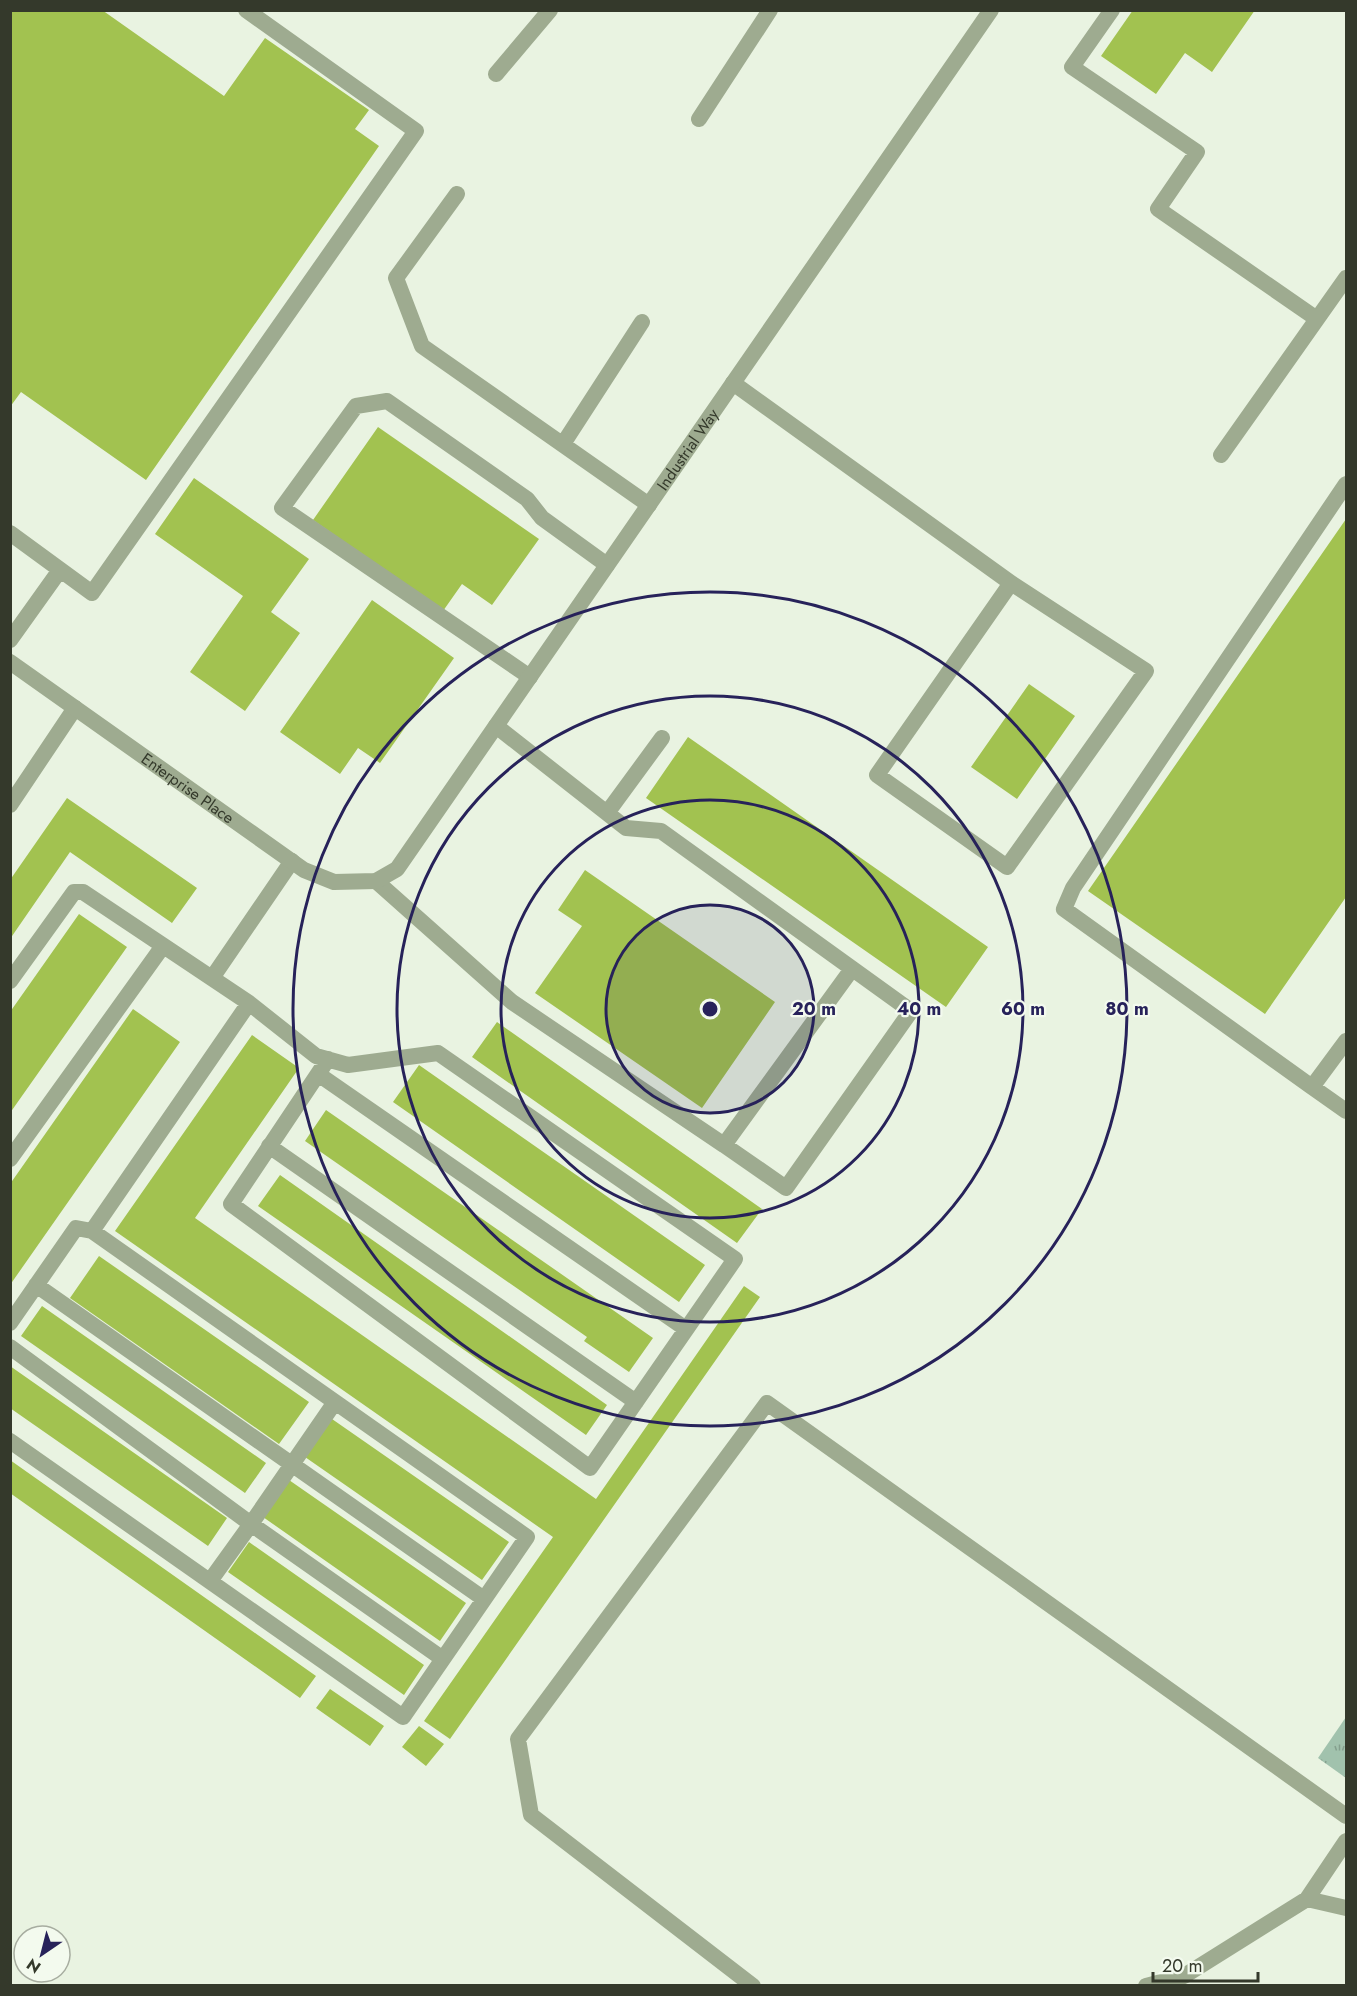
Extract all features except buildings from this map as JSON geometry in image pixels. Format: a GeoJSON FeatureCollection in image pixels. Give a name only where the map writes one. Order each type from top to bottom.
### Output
{"type":"FeatureCollection","features":[{"type":"Feature","properties":{"kind":"street"},"geometry":{"type":"LineString","coordinates":[[10,533],[92,592],[416,131],[246,10]]}},
{"type":"Feature","properties":{"kind":"street"},"geometry":{"type":"LineString","coordinates":[[496,74],[550,10]]}},
{"type":"Feature","properties":{"kind":"street"},"geometry":{"type":"LineString","coordinates":[[699,119],[770,10]]}},
{"type":"Feature","properties":{"kind":"street","name":"Industrial Way"},"geometry":{"type":"LineString","coordinates":[[376,881],[397,869],[991,10]]}},
{"type":"Feature","properties":{"kind":"street"},"geometry":{"type":"LineString","coordinates":[[1112,10],[1072,67],[1197,152],[1158,209],[1317,320]]}},
{"type":"Feature","properties":{"kind":"street"},"geometry":{"type":"LineString","coordinates":[[457,194],[396,278],[422,346],[649,504]]}},
{"type":"Feature","properties":{"kind":"street"},"geometry":{"type":"LineString","coordinates":[[1221,455],[1347,278]]}},
{"type":"Feature","properties":{"kind":"street"},"geometry":{"type":"LineString","coordinates":[[563,444],[642,322]]}},
{"type":"Feature","properties":{"kind":"street"},"geometry":{"type":"LineString","coordinates":[[733,383],[1011,583],[1146,671],[1006,867],[877,775],[1011,583]]}},
{"type":"Feature","properties":{"kind":"street"},"geometry":{"type":"LineString","coordinates":[[530,677],[282,508],[356,406],[387,401],[527,499],[542,518],[607,565]]}},
{"type":"Feature","properties":{"kind":"street"},"geometry":{"type":"LineString","coordinates":[[1347,484],[1073,888],[1064,909],[1347,1111]]}},
{"type":"Feature","properties":{"kind":"street"},"geometry":{"type":"LineString","coordinates":[[10,640],[60,570]]}},
{"type":"Feature","properties":{"kind":"street","name":"Enterprise Place"},"geometry":{"type":"LineString","coordinates":[[10,662],[304,870],[334,882],[376,881]]}},
{"type":"Feature","properties":{"kind":"street"},"geometry":{"type":"LineString","coordinates":[[10,805],[75,708]]}},
{"type":"Feature","properties":{"kind":"street"},"geometry":{"type":"LineString","coordinates":[[376,881],[512,1002],[786,1188],[911,1011],[661,831],[626,828],[496,726]]}},
{"type":"Feature","properties":{"kind":"street"},"geometry":{"type":"LineString","coordinates":[[607,813],[662,738]]}},
{"type":"Feature","properties":{"kind":"street"},"geometry":{"type":"LineString","coordinates":[[212,978],[292,861]]}},
{"type":"Feature","properties":{"kind":"street"},"geometry":{"type":"LineString","coordinates":[[10,981],[74,892],[84,892],[249,1003],[316,1056],[328,1059],[348,1065],[438,1053],[735,1259],[590,1468],[231,1203],[328,1059]]}},
{"type":"Feature","properties":{"kind":"street"},"geometry":{"type":"LineString","coordinates":[[10,1159],[163,945]]}},
{"type":"Feature","properties":{"kind":"street"},"geometry":{"type":"LineString","coordinates":[[724,1145],[852,969]]}},
{"type":"Feature","properties":{"kind":"street"},"geometry":{"type":"LineString","coordinates":[[92,1231],[249,1003]]}},
{"type":"Feature","properties":{"kind":"street"},"geometry":{"type":"LineString","coordinates":[[1312,1087],[1347,1041]]}},
{"type":"Feature","properties":{"kind":"street"},"geometry":{"type":"LineString","coordinates":[[318,1074],[686,1329]]}},
{"type":"Feature","properties":{"kind":"street"},"geometry":{"type":"LineString","coordinates":[[269,1146],[636,1402]]}},
{"type":"Feature","properties":{"kind":"street"},"geometry":{"type":"LineString","coordinates":[[10,1323],[76,1228],[92,1231],[527,1537],[403,1717],[10,1441]]}},
{"type":"Feature","properties":{"kind":"street"},"geometry":{"type":"LineString","coordinates":[[36,1286],[293,1463],[484,1599]]}},
{"type":"Feature","properties":{"kind":"street"},"geometry":{"type":"LineString","coordinates":[[10,1347],[250,1524],[443,1659]]}},
{"type":"Feature","properties":{"kind":"street"},"geometry":{"type":"LineString","coordinates":[[210,1581],[336,1402]]}},
{"type":"Feature","properties":{"kind":"street"},"geometry":{"type":"LineString","coordinates":[[753,1986],[531,1815],[518,1739],[767,1402],[1347,1816]]}},
{"type":"Feature","properties":{"kind":"street"},"geometry":{"type":"LineString","coordinates":[[1146,1986],[1184,1976],[1307,1899],[1347,1840]]}},
{"type":"Feature","properties":{"kind":"street"},"geometry":{"type":"LineString","coordinates":[[1307,1899],[1347,1908]]}},
{"type":"Feature","properties":{"kind":"green space"},"geometry":{"type":"Polygon","coordinates":[[[1346,1717],[1346,1778],[1318,1758],[1346,1717]]]}}]}
